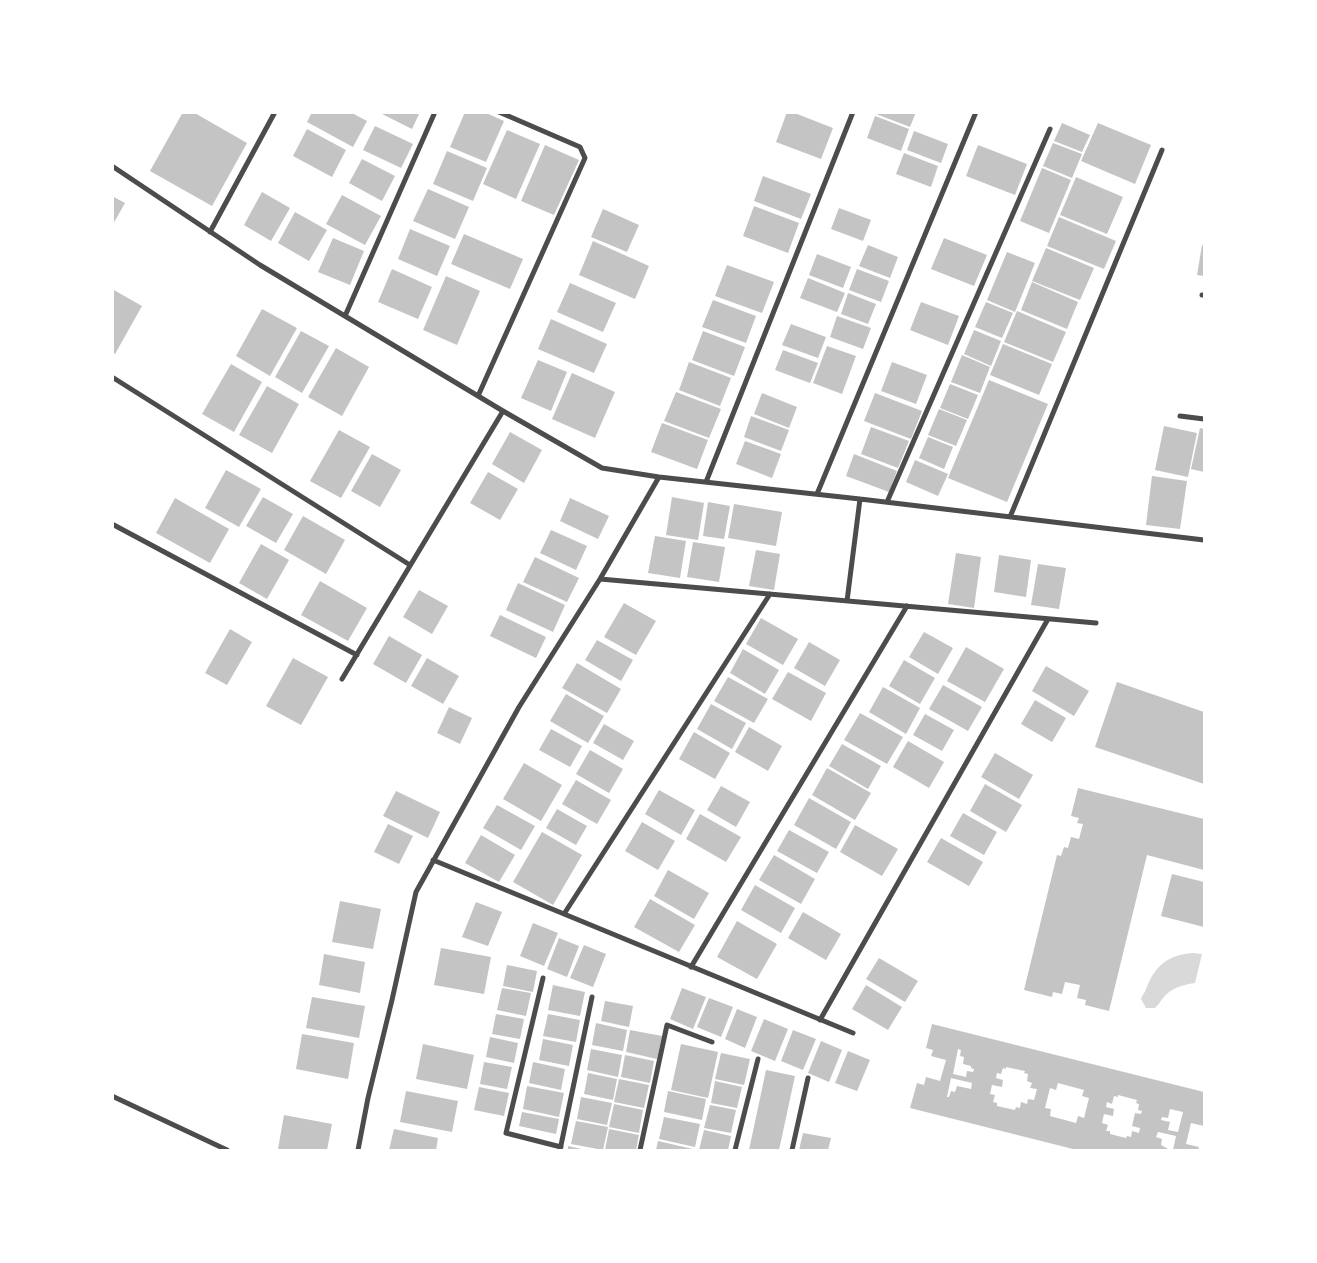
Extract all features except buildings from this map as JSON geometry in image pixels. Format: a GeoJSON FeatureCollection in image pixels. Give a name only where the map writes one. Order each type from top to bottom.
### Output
{"type":"FeatureCollection","features":[{"type":"Feature","properties":{"kind":"street"},"geometry":{"type":"LineString","coordinates":[[210,232],[275,112]]}},
{"type":"Feature","properties":{"kind":"street"},"geometry":{"type":"LineString","coordinates":[[345,316],[435,112]]}},
{"type":"Feature","properties":{"kind":"street"},"geometry":{"type":"LineString","coordinates":[[478,396],[585,158],[580,147],[499,112]]}},
{"type":"Feature","properties":{"kind":"street"},"geometry":{"type":"LineString","coordinates":[[706,482],[853,112]]}},
{"type":"Feature","properties":{"kind":"street"},"geometry":{"type":"LineString","coordinates":[[817,494],[976,112]]}},
{"type":"Feature","properties":{"kind":"street"},"geometry":{"type":"LineString","coordinates":[[887,502],[1050,128]]}},
{"type":"Feature","properties":{"kind":"street"},"geometry":{"type":"LineString","coordinates":[[1010,517],[1162,150]]}},
{"type":"Feature","properties":{"kind":"street"},"geometry":{"type":"LineString","coordinates":[[112,166],[210,232],[345,316],[602,468],[659,477],[860,498],[1204,540]]}},
{"type":"Feature","properties":{"kind":"street"},"geometry":{"type":"LineString","coordinates":[[112,377],[410,565]]}},
{"type":"Feature","properties":{"kind":"street"},"geometry":{"type":"LineString","coordinates":[[342,678],[503,411]]}},
{"type":"Feature","properties":{"kind":"street"},"geometry":{"type":"LineString","coordinates":[[1180,416],[1204,419]]}},
{"type":"Feature","properties":{"kind":"street"},"geometry":{"type":"LineString","coordinates":[[358,1150],[368,1098],[416,892],[519,706],[600,579],[659,477]]}},
{"type":"Feature","properties":{"kind":"street"},"geometry":{"type":"LineString","coordinates":[[847,601],[860,498]]}},
{"type":"Feature","properties":{"kind":"street"},"geometry":{"type":"LineString","coordinates":[[112,524],[356,655]]}},
{"type":"Feature","properties":{"kind":"street"},"geometry":{"type":"LineString","coordinates":[[600,579],[1096,623]]}},
{"type":"Feature","properties":{"kind":"street"},"geometry":{"type":"LineString","coordinates":[[564,914],[770,594]]}},
{"type":"Feature","properties":{"kind":"street"},"geometry":{"type":"LineString","coordinates":[[691,966],[907,606]]}},
{"type":"Feature","properties":{"kind":"street"},"geometry":{"type":"LineString","coordinates":[[820,1020],[1048,619]]}},
{"type":"Feature","properties":{"kind":"street"},"geometry":{"type":"LineString","coordinates":[[433,860],[853,1033]]}},
{"type":"Feature","properties":{"kind":"street"},"geometry":{"type":"LineString","coordinates":[[543,978],[506,1133],[560,1149],[592,997]]}},
{"type":"Feature","properties":{"kind":"street"},"geometry":{"type":"LineString","coordinates":[[640,1150],[667,1025],[712,1042]]}},
{"type":"Feature","properties":{"kind":"street"},"geometry":{"type":"LineString","coordinates":[[735,1150],[758,1059]]}},
{"type":"Feature","properties":{"kind":"street"},"geometry":{"type":"LineString","coordinates":[[792,1150],[808,1078]]}},
{"type":"Feature","properties":{"kind":"street"},"geometry":{"type":"LineString","coordinates":[[112,1096],[227,1150]]}},
{"type":"Feature","properties":{"kind":"shaded area"},"geometry":{"type":"Polygon","coordinates":[[[1193,953],[1202,954],[1195,983],[1173,989],[1155,1008],[1146,1008],[1141,999],[1158,968],[1176,956],[1193,953]]]}}]}
